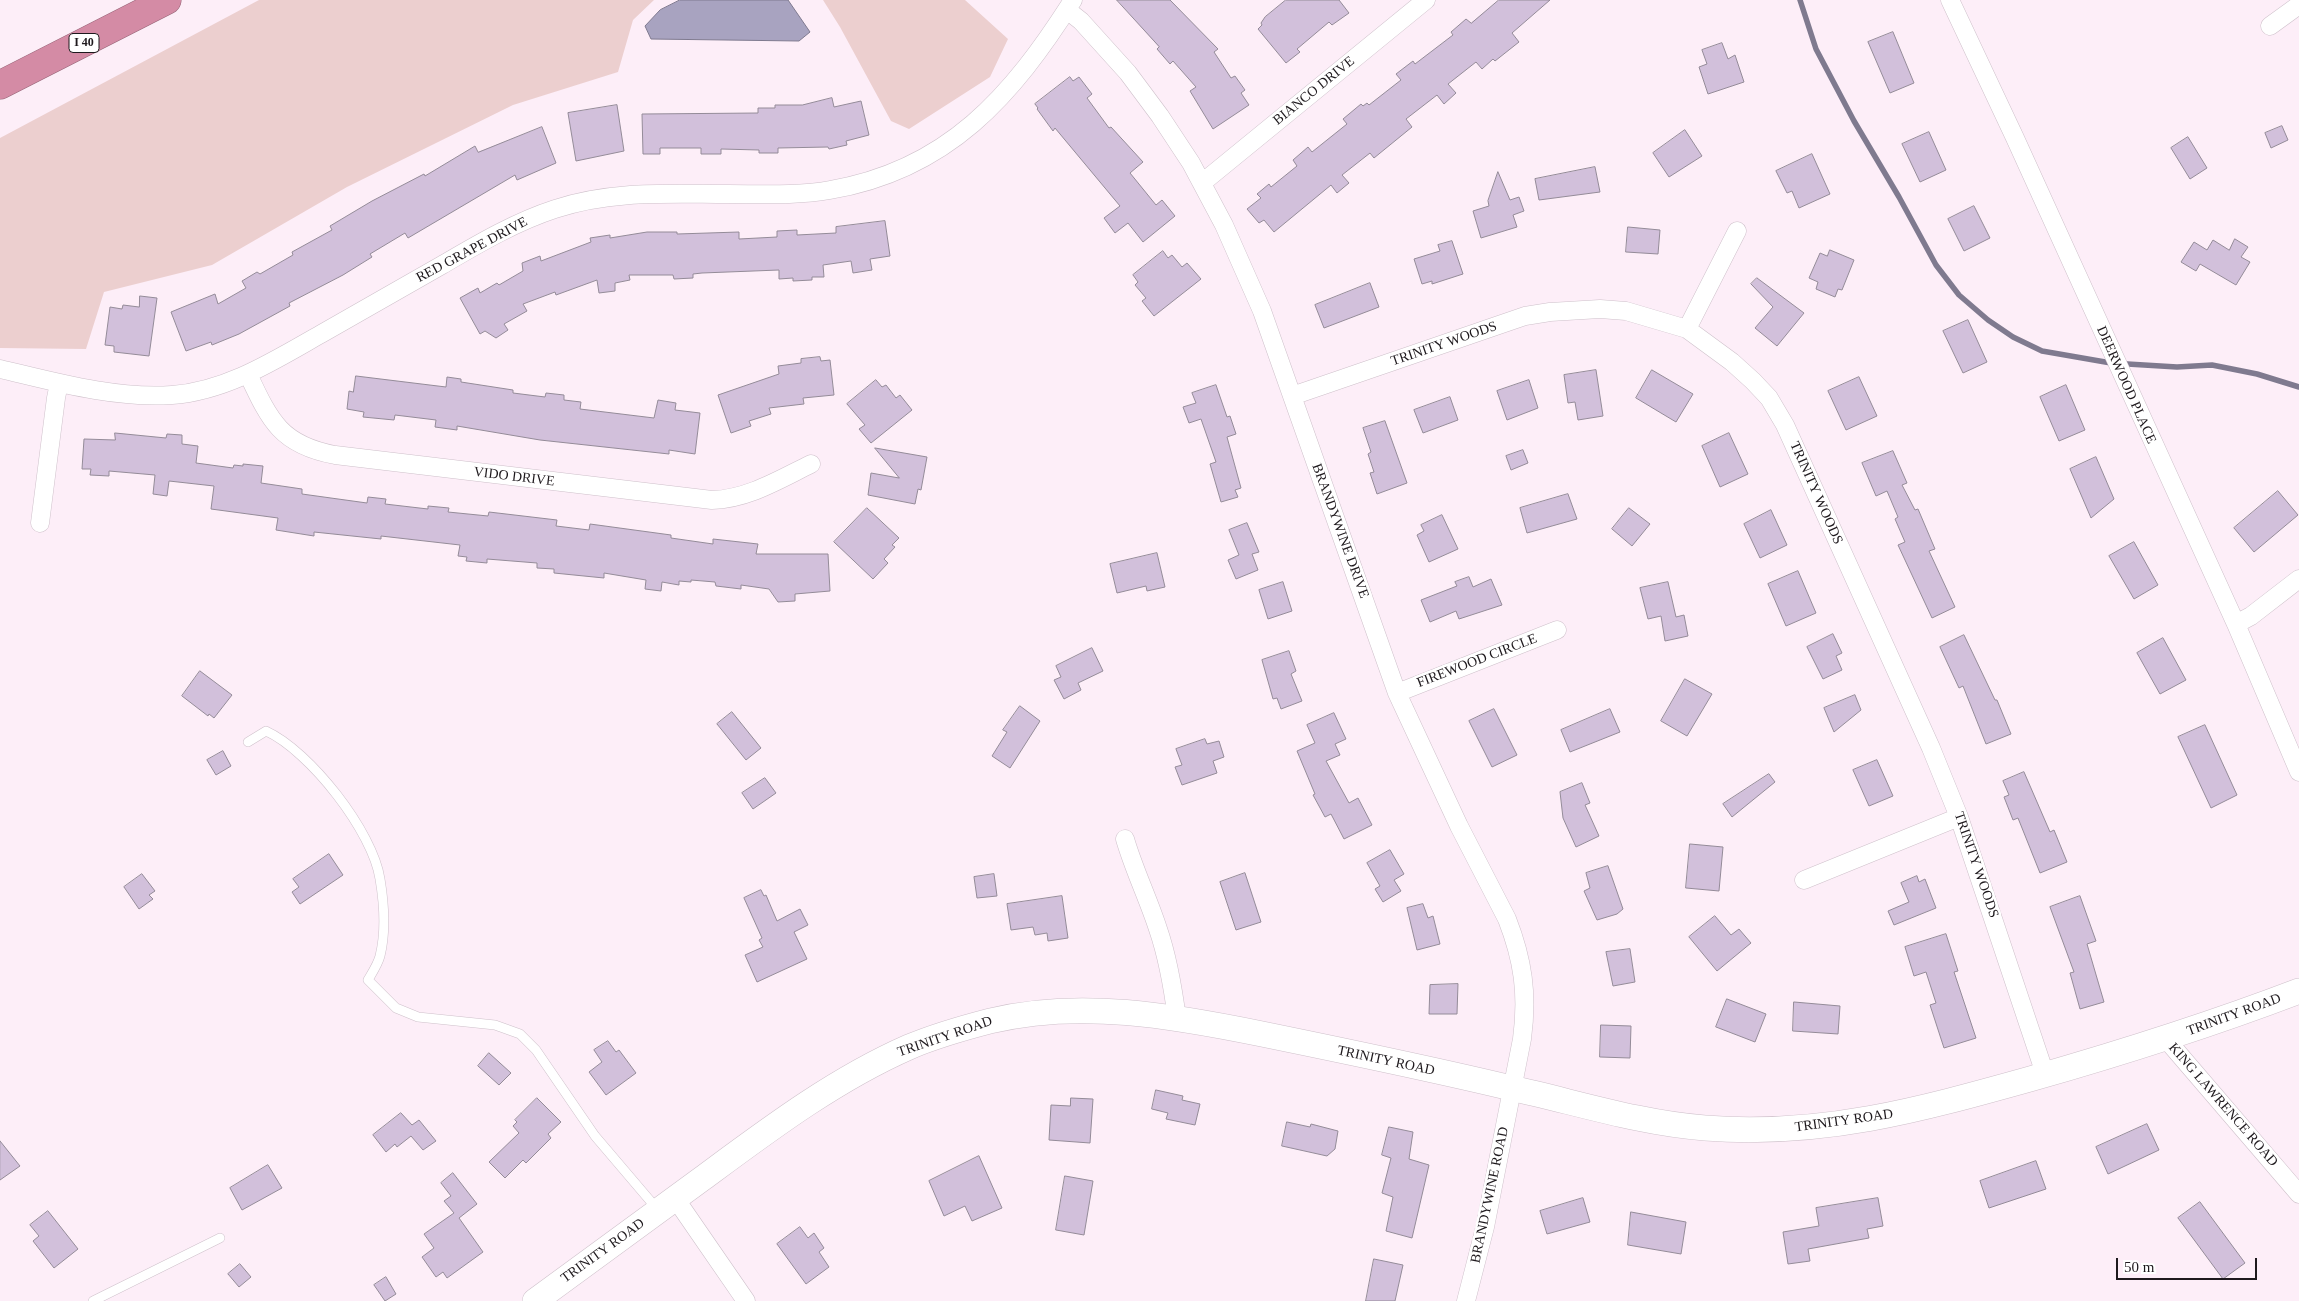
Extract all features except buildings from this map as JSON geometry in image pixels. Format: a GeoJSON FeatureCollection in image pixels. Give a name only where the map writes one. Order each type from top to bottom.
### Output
{"type":"FeatureCollection","features":[{"type":"Feature","properties":{"kind":"highway","name":"I 40"},"geometry":{"type":"LineString","coordinates":[[0,85],[167,0]]}},
{"type":"Feature","properties":{"kind":"main road","name":"TRINITY ROAD"},"geometry":{"type":"LineString","coordinates":[[535,1301],[811,1102],[872,1065],[914,1044],[997,1020],[1038,1014],[1083,1012],[1177,1019],[1291,1040],[1512,1088],[1601,1111],[1684,1126],[1784,1130],[1806,1129],[1874,1119],[1944,1103],[2166,1039],[2299,991]]}},
{"type":"Feature","properties":{"kind":"street","name":"BIANCO DRIVE"},"geometry":{"type":"LineString","coordinates":[[1202,183],[1426,0]]}},
{"type":"Feature","properties":{"kind":"street","name":"DEERWOOD PLACE"},"geometry":{"type":"LineString","coordinates":[[1950,0],[2031,171],[2128,389],[2236,624],[2299,772]]}},
{"type":"Feature","properties":{"kind":"street","name":"BRANDYWINE DRIVE"},"geometry":{"type":"LineString","coordinates":[[1070,5],[1081,21],[1128,73],[1160,116],[1202,183],[1262,311],[1397,693],[1443,794],[1507,918],[1515,939],[1525,985],[1526,1009],[1512,1088]]}},
{"type":"Feature","properties":{"kind":"street","name":"RED GRAPE DRIVE"},"geometry":{"type":"LineString","coordinates":[[0,369],[59,384],[129,394],[175,395],[218,386],[248,374],[279,358],[519,222],[564,206],[599,198],[629,195],[800,193],[828,191],[853,186],[911,165],[954,140],[985,115],[1022,74],[1070,5]]}},
{"type":"Feature","properties":{"kind":"street"},"geometry":{"type":"LineString","coordinates":[[2270,26],[2299,5]]}},
{"type":"Feature","properties":{"kind":"street"},"geometry":{"type":"LineString","coordinates":[[1687,329],[1737,231]]}},
{"type":"Feature","properties":{"kind":"street","name":"TRINITY WOODS"},"geometry":{"type":"LineString","coordinates":[[1292,396],[1525,316],[1550,312],[1600,309],[1626,311],[1687,329],[1732,362],[1769,398],[1785,425],[1931,748],[1959,817],[2045,1074]]}},
{"type":"Feature","properties":{"kind":"street","name":"VIDO DRIVE"},"geometry":{"type":"LineString","coordinates":[[248,374],[270,415],[284,434],[296,444],[335,455],[712,500],[726,500],[745,495],[812,464]]}},
{"type":"Feature","properties":{"kind":"street"},"geometry":{"type":"LineString","coordinates":[[40,524],[59,384]]}},
{"type":"Feature","properties":{"kind":"street"},"geometry":{"type":"LineString","coordinates":[[2236,624],[2251,616],[2299,579]]}},
{"type":"Feature","properties":{"kind":"street","name":"FIREWOOD CIRCLE"},"geometry":{"type":"LineString","coordinates":[[1397,693],[1557,630]]}},
{"type":"Feature","properties":{"kind":"street"},"geometry":{"type":"LineString","coordinates":[[1804,880],[1959,817]]}},
{"type":"Feature","properties":{"kind":"street"},"geometry":{"type":"LineString","coordinates":[[1125,838],[1132,862],[1158,928],[1171,975],[1177,1019]]}},
{"type":"Feature","properties":{"kind":"street","name":"KING LAWRENCE ROAD"},"geometry":{"type":"LineString","coordinates":[[2166,1039],[2299,1194]]}},
{"type":"Feature","properties":{"kind":"street","name":"BRANDYWINE ROAD"},"geometry":{"type":"LineString","coordinates":[[1466,1301],[1485,1226],[1512,1088]]}},
{"type":"Feature","properties":{"kind":"street"},"geometry":{"type":"LineString","coordinates":[[667,1204],[746,1301]]}},
{"type":"Feature","properties":{"kind":"lane"},"geometry":{"type":"LineString","coordinates":[[248,742],[266,731],[281,738],[317,771],[342,800],[365,840],[380,878],[383,918],[380,957],[368,980],[396,1008],[418,1017],[495,1025],[520,1034],[536,1050],[594,1136],[667,1204]]}},
{"type":"Feature","properties":{"kind":"lane"},"geometry":{"type":"LineString","coordinates":[[93,1301],[220,1238]]}},
{"type":"Feature","properties":{"kind":"shaded area"},"geometry":{"type":"Polygon","coordinates":[[[259,0],[654,0],[633,20],[618,72],[513,105],[347,187],[212,265],[104,292],[86,349],[0,348],[0,138],[259,0]]]}},
{"type":"Feature","properties":{"kind":"shaded area"},"geometry":{"type":"Polygon","coordinates":[[[680,0],[788,0],[810,32],[799,41],[651,39],[645,26],[660,10],[680,0]]]}},
{"type":"Feature","properties":{"kind":"shaded area"},"geometry":{"type":"Polygon","coordinates":[[[823,0],[965,0],[1008,39],[990,77],[909,129],[891,121],[840,27],[823,0]]]}},
{"type":"Feature","properties":{"kind":"waterway"},"geometry":{"type":"LineString","coordinates":[[1800,0],[1816,49],[1854,121],[1936,265],[1959,295],[1988,320],[2013,337],[2042,351],[2111,363],[2177,367],[2212,365],[2257,374],[2299,387]]}}]}
